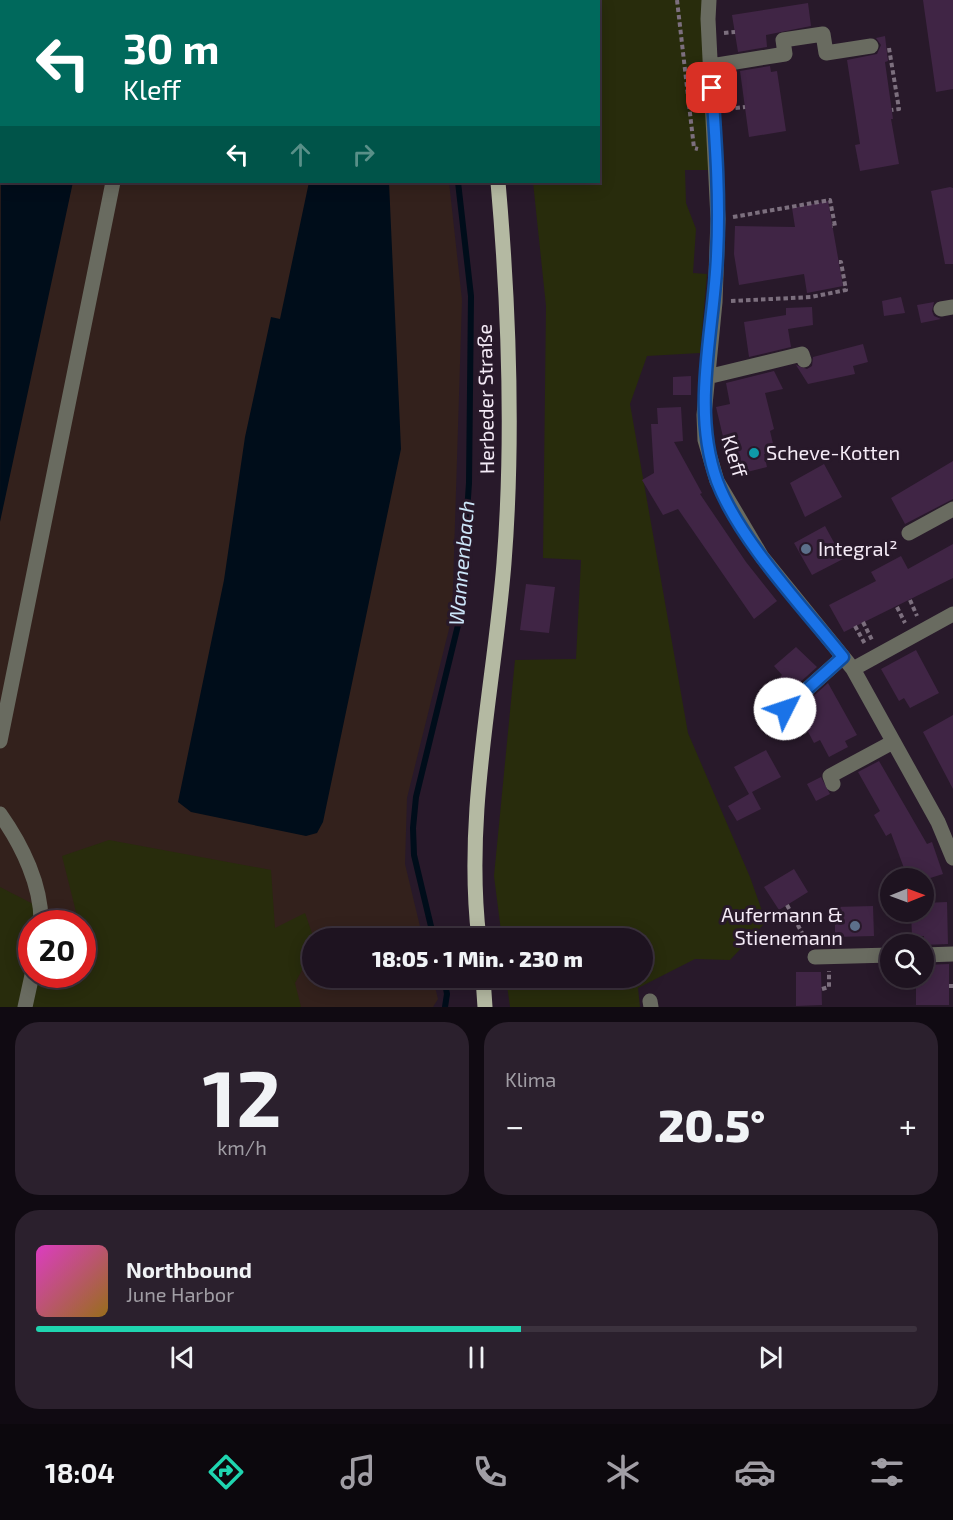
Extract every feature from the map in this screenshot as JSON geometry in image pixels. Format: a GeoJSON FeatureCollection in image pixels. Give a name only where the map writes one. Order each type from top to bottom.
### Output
{"type":"FeatureCollection","features":[{"type":"Feature","properties":{"kind":"main road","name":"Herbeder Straße"},"geometry":{"type":"LineString","coordinates":[[478,928],[476,825],[508,513],[506,285],[498,183]]}},
{"type":"Feature","properties":{"kind":"main road"},"geometry":{"type":"LineString","coordinates":[[484,988],[485,1007]]}},
{"type":"Feature","properties":{"kind":"street","name":"Kleff"},"geometry":{"type":"LineString","coordinates":[[709,0],[718,219],[715,302],[707,377],[705,440],[717,481],[762,557],[848,663],[938,822],[953,858]]}},
{"type":"Feature","properties":{"kind":"street"},"geometry":{"type":"LineString","coordinates":[[711,66],[785,54],[783,40],[823,34],[826,53],[871,46]]}},
{"type":"Feature","properties":{"kind":"street"},"geometry":{"type":"LineString","coordinates":[[0,741],[113,183]]}},
{"type":"Feature","properties":{"kind":"street"},"geometry":{"type":"LineString","coordinates":[[707,377],[802,354],[804,360]]}},
{"type":"Feature","properties":{"kind":"street"},"geometry":{"type":"LineString","coordinates":[[909,533],[953,509]]}},
{"type":"Feature","properties":{"kind":"street"},"geometry":{"type":"LineString","coordinates":[[785,709],[848,663],[953,614]]}},
{"type":"Feature","properties":{"kind":"street"},"geometry":{"type":"LineString","coordinates":[[833,784],[830,776],[893,742]]}},
{"type":"Feature","properties":{"kind":"street"},"geometry":{"type":"LineString","coordinates":[[0,814],[18,839],[42,905],[42,910]]}},
{"type":"Feature","properties":{"kind":"street"},"geometry":{"type":"LineString","coordinates":[[934,955],[953,954]]}},
{"type":"Feature","properties":{"kind":"street"},"geometry":{"type":"LineString","coordinates":[[815,957],[880,955]]}},
{"type":"Feature","properties":{"kind":"street"},"geometry":{"type":"LineString","coordinates":[[25,1007],[29,988]]}},
{"type":"Feature","properties":{"kind":"path"},"geometry":{"type":"LineString","coordinates":[[677,0],[694,148],[714,153]]}},
{"type":"Feature","properties":{"kind":"path"},"geometry":{"type":"LineString","coordinates":[[871,46],[872,51],[890,48],[899,109],[892,110]]}},
{"type":"Feature","properties":{"kind":"path"},"geometry":{"type":"LineString","coordinates":[[885,71],[892,70]]}},
{"type":"Feature","properties":{"kind":"path"},"geometry":{"type":"LineString","coordinates":[[889,90],[896,89]]}},
{"type":"Feature","properties":{"kind":"path"},"geometry":{"type":"LineString","coordinates":[[718,219],[830,200],[835,226],[832,226]]}},
{"type":"Feature","properties":{"kind":"path"},"geometry":{"type":"LineString","coordinates":[[715,302],[811,297],[846,290],[841,262],[839,262]]}},
{"type":"Feature","properties":{"kind":"path"},"geometry":{"type":"LineString","coordinates":[[788,905],[815,957]]}},
{"type":"Feature","properties":{"kind":"shaded area"},"geometry":{"type":"Polygon","coordinates":[[[0,183],[449,183],[462,300],[452,617],[407,798],[405,864],[420,928],[302,928],[302,988],[435,988],[438,999],[433,1007],[0,1007],[0,183]]]}},
{"type":"Feature","properties":{"kind":"green space"},"geometry":{"type":"Polygon","coordinates":[[[600,0],[702,0],[709,170],[685,170],[686,203],[696,229],[693,273],[707,274],[700,353],[647,356],[630,404],[688,733],[750,877],[766,922],[730,960],[695,959],[653,980],[653,928],[501,928],[494,876],[515,660],[576,659],[581,560],[543,558],[546,306],[533,183],[600,183],[600,0]]]}},
{"type":"Feature","properties":{"kind":"green space"},"geometry":{"type":"Polygon","coordinates":[[[109,840],[271,870],[275,928],[305,913],[310,928],[302,928],[302,970],[295,983],[301,1007],[0,1007],[0,887],[45,910],[18,910],[18,988],[96,988],[96,910],[76,910],[62,856],[109,840]]]}},
{"type":"Feature","properties":{"kind":"green space"},"geometry":{"type":"Polygon","coordinates":[[[507,988],[638,988],[640,1007],[510,1007],[507,988]]]}},
{"type":"Feature","properties":{"kind":"water"},"geometry":{"type":"Polygon","coordinates":[[[1,183],[73,183],[0,522],[1,183]]]}},
{"type":"Feature","properties":{"kind":"water"},"geometry":{"type":"Polygon","coordinates":[[[309,183],[389,183],[401,449],[323,822],[317,833],[306,836],[191,812],[178,802],[224,580],[245,437],[271,317],[280,319],[309,183]]]}},
{"type":"Feature","properties":{"kind":"building"},"geometry":{"type":"Polygon","coordinates":[[[923,0],[953,0],[953,89],[936,92],[923,0]]]}},
{"type":"Feature","properties":{"kind":"building"},"geometry":{"type":"Polygon","coordinates":[[[808,3],[811,26],[766,35],[767,47],[738,52],[732,15],[808,3]]]}},
{"type":"Feature","properties":{"kind":"building"},"geometry":{"type":"Polygon","coordinates":[[[885,36],[888,61],[885,62],[893,119],[891,119],[899,164],[860,171],[855,145],[860,144],[847,60],[877,54],[881,45],[876,38],[885,36]]]}},
{"type":"Feature","properties":{"kind":"building"},"geometry":{"type":"Polygon","coordinates":[[[770,66],[771,72],[777,71],[786,131],[749,137],[740,71],[770,66]]]}},
{"type":"Feature","properties":{"kind":"building"},"geometry":{"type":"Polygon","coordinates":[[[953,188],[953,264],[945,264],[931,191],[953,188]]]}},
{"type":"Feature","properties":{"kind":"building"},"geometry":{"type":"Polygon","coordinates":[[[828,201],[843,286],[807,293],[804,274],[739,285],[734,254],[735,226],[795,227],[792,208],[828,201]]]}},
{"type":"Feature","properties":{"kind":"building"},"geometry":{"type":"Polygon","coordinates":[[[901,297],[905,313],[884,316],[882,301],[901,297]]]}},
{"type":"Feature","properties":{"kind":"building"},"geometry":{"type":"Polygon","coordinates":[[[934,302],[932,311],[934,316],[941,319],[921,323],[917,305],[934,302]]]}},
{"type":"Feature","properties":{"kind":"building"},"geometry":{"type":"Polygon","coordinates":[[[812,307],[813,325],[788,329],[791,347],[749,357],[744,322],[786,315],[786,308],[812,307]]]}},
{"type":"Feature","properties":{"kind":"building"},"geometry":{"type":"Polygon","coordinates":[[[863,344],[868,362],[853,366],[855,374],[808,384],[796,365],[807,369],[812,366],[813,357],[863,344]]]}},
{"type":"Feature","properties":{"kind":"building"},"geometry":{"type":"Polygon","coordinates":[[[774,371],[783,389],[765,393],[774,429],[770,431],[775,452],[764,454],[767,467],[743,473],[735,439],[724,441],[716,407],[730,404],[726,383],[774,371]]]}},
{"type":"Feature","properties":{"kind":"building"},"geometry":{"type":"Polygon","coordinates":[[[691,376],[691,395],[673,395],[673,377],[691,376]]]}},
{"type":"Feature","properties":{"kind":"building"},"geometry":{"type":"Polygon","coordinates":[[[681,407],[683,441],[674,442],[702,493],[700,494],[746,562],[777,601],[754,619],[678,509],[663,515],[642,480],[654,473],[651,424],[658,424],[657,408],[681,407]]]}},
{"type":"Feature","properties":{"kind":"building"},"geometry":{"type":"Polygon","coordinates":[[[953,461],[953,499],[905,524],[891,498],[953,461]]]}},
{"type":"Feature","properties":{"kind":"building"},"geometry":{"type":"Polygon","coordinates":[[[824,464],[842,497],[805,517],[790,483],[824,464]]]}},
{"type":"Feature","properties":{"kind":"building"},"geometry":{"type":"Polygon","coordinates":[[[825,526],[843,559],[812,575],[794,543],[825,526]]]}},
{"type":"Feature","properties":{"kind":"building"},"geometry":{"type":"Polygon","coordinates":[[[953,544],[953,578],[844,632],[829,605],[876,581],[871,572],[901,556],[908,569],[953,544]]]}},
{"type":"Feature","properties":{"kind":"building"},"geometry":{"type":"Polygon","coordinates":[[[526,584],[555,587],[549,633],[520,630],[526,584]]]}},
{"type":"Feature","properties":{"kind":"building"},"geometry":{"type":"Polygon","coordinates":[[[796,647],[817,667],[787,694],[776,681],[782,675],[774,666],[796,647]]]}},
{"type":"Feature","properties":{"kind":"building"},"geometry":{"type":"Polygon","coordinates":[[[916,650],[939,693],[910,708],[904,698],[899,701],[881,669],[916,650]]]}},
{"type":"Feature","properties":{"kind":"building"},"geometry":{"type":"Polygon","coordinates":[[[828,683],[857,735],[845,741],[848,747],[829,757],[820,740],[814,743],[797,711],[828,683]]]}},
{"type":"Feature","properties":{"kind":"building"},"geometry":{"type":"Polygon","coordinates":[[[953,715],[953,789],[923,732],[953,715]]]}},
{"type":"Feature","properties":{"kind":"building"},"geometry":{"type":"Polygon","coordinates":[[[766,750],[781,777],[752,792],[761,809],[737,821],[728,806],[749,794],[734,767],[766,750]]]}},
{"type":"Feature","properties":{"kind":"building"},"geometry":{"type":"Polygon","coordinates":[[[879,761],[927,844],[932,842],[943,874],[934,877],[934,868],[904,868],[891,833],[886,836],[874,815],[880,811],[858,772],[879,761]]]}},
{"type":"Feature","properties":{"kind":"building"},"geometry":{"type":"Polygon","coordinates":[[[821,777],[830,794],[816,801],[807,784],[821,777]]]}},
{"type":"Feature","properties":{"kind":"building"},"geometry":{"type":"Polygon","coordinates":[[[794,869],[808,892],[779,910],[764,887],[794,869]]]}},
{"type":"Feature","properties":{"kind":"building"},"geometry":{"type":"Polygon","coordinates":[[[947,902],[948,944],[934,945],[934,934],[912,934],[911,922],[934,922],[934,903],[947,902]]]}},
{"type":"Feature","properties":{"kind":"building"},"geometry":{"type":"Polygon","coordinates":[[[873,906],[874,936],[835,937],[835,907],[873,906]]]}},
{"type":"Feature","properties":{"kind":"building"},"geometry":{"type":"Polygon","coordinates":[[[949,964],[949,1005],[916,1005],[916,988],[934,988],[934,965],[949,964]]]}},
{"type":"Feature","properties":{"kind":"building"},"geometry":{"type":"Polygon","coordinates":[[[796,972],[821,972],[822,1005],[796,1006],[796,972]]]}},
{"type":"Feature","properties":{"kind":"waterway","name":"Wannenbach"},"geometry":{"type":"LineString","coordinates":[[431,928],[414,855],[413,828],[416,797],[460,617],[469,483],[471,296],[458,183]]}},
{"type":"Feature","properties":{"kind":"waterway","name":"Wannenbach"},"geometry":{"type":"LineString","coordinates":[[445,1007],[446,988]]}},
{"type":"Feature","properties":{"kind":"place","name":"Scheve-Kotten"},"geometry":{"type":"Point","coordinates":[754,453]}},
{"type":"Feature","properties":{"kind":"place","name":"Integral²"},"geometry":{"type":"Point","coordinates":[806,549]}},
{"type":"Feature","properties":{"kind":"place","name":"Aufermann & Stienemann"},"geometry":{"type":"Point","coordinates":[855,926]}},
{"type":"Feature","properties":{"kind":"route"},"geometry":{"type":"LineString","coordinates":[[712,88],[718,219],[715,302],[704,415],[705,440],[717,481],[762,557],[843,657],[785,709]]}}]}
